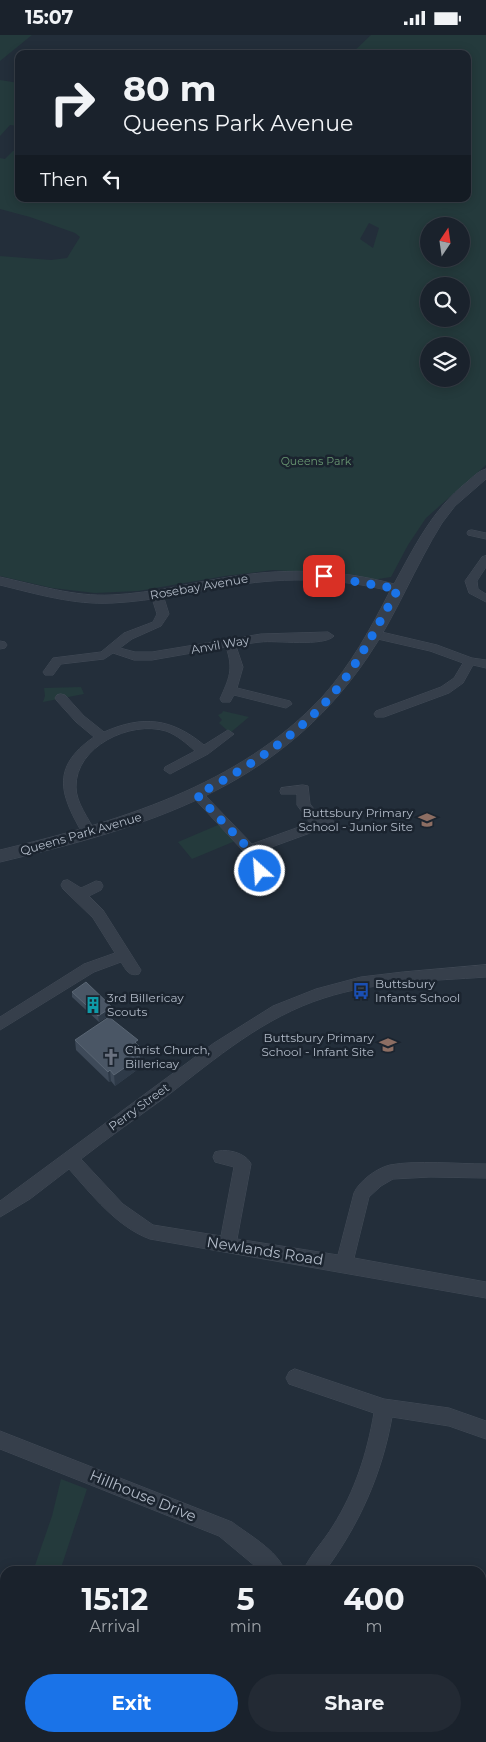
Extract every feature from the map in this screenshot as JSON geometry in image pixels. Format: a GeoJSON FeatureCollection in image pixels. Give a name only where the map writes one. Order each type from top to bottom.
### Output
{"type":"FeatureCollection","features":[{"type":"Feature","properties":{"kind":"street","name":"Queens Park Avenue"},"geometry":{"type":"LineString","coordinates":[[0,856],[132,821],[197,795],[251,764],[302,725],[341,684],[373,634],[424,538],[456,498],[486,473]]}},
{"type":"Feature","properties":{"kind":"street"},"geometry":{"type":"LineString","coordinates":[[472,533],[486,536]]}},
{"type":"Feature","properties":{"kind":"street"},"geometry":{"type":"LineString","coordinates":[[486,559],[471,581],[473,591],[486,599]]}},
{"type":"Feature","properties":{"kind":"street","name":"Rosebay Avenue"},"geometry":{"type":"LineString","coordinates":[[0,581],[80,597],[110,599],[157,595],[256,577],[286,575],[339,577],[398,589]]}},
{"type":"Feature","properties":{"kind":"street"},"geometry":{"type":"LineString","coordinates":[[49,672],[57,661],[74,658],[93,658],[104,655],[128,635],[157,624],[163,614],[157,595]]}},
{"type":"Feature","properties":{"kind":"street"},"geometry":{"type":"LineString","coordinates":[[373,634],[441,650],[470,661],[486,664]]}},
{"type":"Feature","properties":{"kind":"street","name":"Anvil Way"},"geometry":{"type":"LineString","coordinates":[[112,649],[142,657],[261,638],[328,636]]}},
{"type":"Feature","properties":{"kind":"street"},"geometry":{"type":"LineString","coordinates":[[230,644],[238,667],[228,695],[286,704]]}},
{"type":"Feature","properties":{"kind":"street"},"geometry":{"type":"LineString","coordinates":[[380,714],[417,694],[435,695],[452,685],[459,680],[470,661]]}},
{"type":"Feature","properties":{"kind":"street"},"geometry":{"type":"LineString","coordinates":[[61,699],[80,719],[102,737]]}},
{"type":"Feature","properties":{"kind":"street"},"geometry":{"type":"LineString","coordinates":[[89,833],[71,798],[69,781],[76,761],[102,737],[133,727],[152,725],[178,732],[204,751]]}},
{"type":"Feature","properties":{"kind":"street"},"geometry":{"type":"LineString","coordinates":[[170,770],[204,751],[228,734]]}},
{"type":"Feature","properties":{"kind":"street"},"geometry":{"type":"LineString","coordinates":[[250,850],[323,823],[304,805],[303,789],[286,791]]}},
{"type":"Feature","properties":{"kind":"street"},"geometry":{"type":"LineString","coordinates":[[197,795],[250,850],[260,871]]}},
{"type":"Feature","properties":{"kind":"street"},"geometry":{"type":"LineString","coordinates":[[68,885],[103,920],[134,970]]}},
{"type":"Feature","properties":{"kind":"street"},"geometry":{"type":"LineString","coordinates":[[80,895],[96,886]]}},
{"type":"Feature","properties":{"kind":"street"},"geometry":{"type":"LineString","coordinates":[[0,1024],[89,968],[124,955]]}},
{"type":"Feature","properties":{"kind":"street","name":"Perry Street"},"geometry":{"type":"LineString","coordinates":[[0,1210],[71,1159],[94,1139],[209,1054],[285,1006],[322,992],[360,984],[486,971]]}},
{"type":"Feature","properties":{"kind":"street"},"geometry":{"type":"LineString","coordinates":[[221,1157],[234,1159],[243,1164],[228,1245]]}},
{"type":"Feature","properties":{"kind":"street","name":"Newlands Road"},"geometry":{"type":"LineString","coordinates":[[71,1159],[120,1211],[136,1225],[150,1232],[486,1290]]}},
{"type":"Feature","properties":{"kind":"street"},"geometry":{"type":"LineString","coordinates":[[344,1264],[362,1193],[375,1181],[390,1172],[430,1170],[486,1171]]}},
{"type":"Feature","properties":{"kind":"street"},"geometry":{"type":"LineString","coordinates":[[295,1378],[384,1408],[433,1412],[470,1422],[486,1430]]}},
{"type":"Feature","properties":{"kind":"street"},"geometry":{"type":"LineString","coordinates":[[317,1566],[338,1539],[369,1474],[378,1448],[384,1408]]}},
{"type":"Feature","properties":{"kind":"street","name":"Hillhouse Drive"},"geometry":{"type":"LineString","coordinates":[[0,1440],[225,1529],[258,1554],[270,1566]]}},
{"type":"Feature","properties":{"kind":"green space"},"geometry":{"type":"Polygon","coordinates":[[[0,35],[32,35],[0,61],[0,35]]]}},
{"type":"Feature","properties":{"kind":"green space","name":"Queens Park"},"geometry":{"type":"Polygon","coordinates":[[[371,35],[486,35],[486,465],[426,518],[408,545],[391,577],[372,580],[356,576],[273,570],[138,591],[95,593],[52,588],[0,576],[0,256],[51,260],[67,258],[80,237],[75,233],[30,217],[0,209],[0,158],[5,159],[15,151],[15,202],[471,202],[471,50],[355,50],[371,35]],[[369,223],[360,239],[373,248],[379,228],[369,223]]]}},
{"type":"Feature","properties":{"kind":"green space"},"geometry":{"type":"Polygon","coordinates":[[[0,80],[15,82],[15,126],[10,125],[0,136],[0,80]]]}},
{"type":"Feature","properties":{"kind":"green space"},"geometry":{"type":"Polygon","coordinates":[[[81,687],[84,694],[43,702],[45,696],[44,688],[81,687]]]}},
{"type":"Feature","properties":{"kind":"green space"},"geometry":{"type":"Polygon","coordinates":[[[223,711],[249,717],[230,733],[219,723],[222,720],[218,715],[223,711]]]}},
{"type":"Feature","properties":{"kind":"green space"},"geometry":{"type":"Polygon","coordinates":[[[225,822],[240,839],[192,859],[178,842],[225,822]]]}},
{"type":"Feature","properties":{"kind":"green space"},"geometry":{"type":"Polygon","coordinates":[[[61,1479],[87,1489],[62,1566],[35,1566],[52,1516],[61,1479]]]}},
{"type":"Feature","properties":{"kind":"building","name":"3rd Billericay Scouts"},"geometry":{"type":"Polygon","coordinates":[[[86,982],[112,1007],[98,1016],[72,992],[86,982]]]}},
{"type":"Feature","properties":{"kind":"building","name":"Christ Church, Billericay"},"geometry":{"type":"Polygon","coordinates":[[[109,1017],[138,1040],[135,1042],[142,1049],[136,1053],[140,1057],[114,1075],[110,1070],[108,1072],[75,1040],[109,1017]]]}},
{"type":"Feature","properties":{"kind":"place","name":"Buttsbury Primary School - Junior Site"},"geometry":{"type":"Point","coordinates":[427,820]}},
{"type":"Feature","properties":{"kind":"place","name":"Buttsbury Infants School"},"geometry":{"type":"Point","coordinates":[361,991]}},
{"type":"Feature","properties":{"kind":"place","name":"3rd Billericay Scouts"},"geometry":{"type":"Point","coordinates":[93,1005]}},
{"type":"Feature","properties":{"kind":"place","name":"Buttsbury Primary School - Infant Site"},"geometry":{"type":"Point","coordinates":[388,1045]}},
{"type":"Feature","properties":{"kind":"place","name":"Christ Church, Billericay"},"geometry":{"type":"Point","coordinates":[111,1057]}},
{"type":"Feature","properties":{"kind":"route"},"geometry":{"type":"LineString","coordinates":[[260,871],[250,850],[197,795],[251,764],[302,725],[327,701],[361,655],[398,589],[339,577],[324,576]]}}]}
